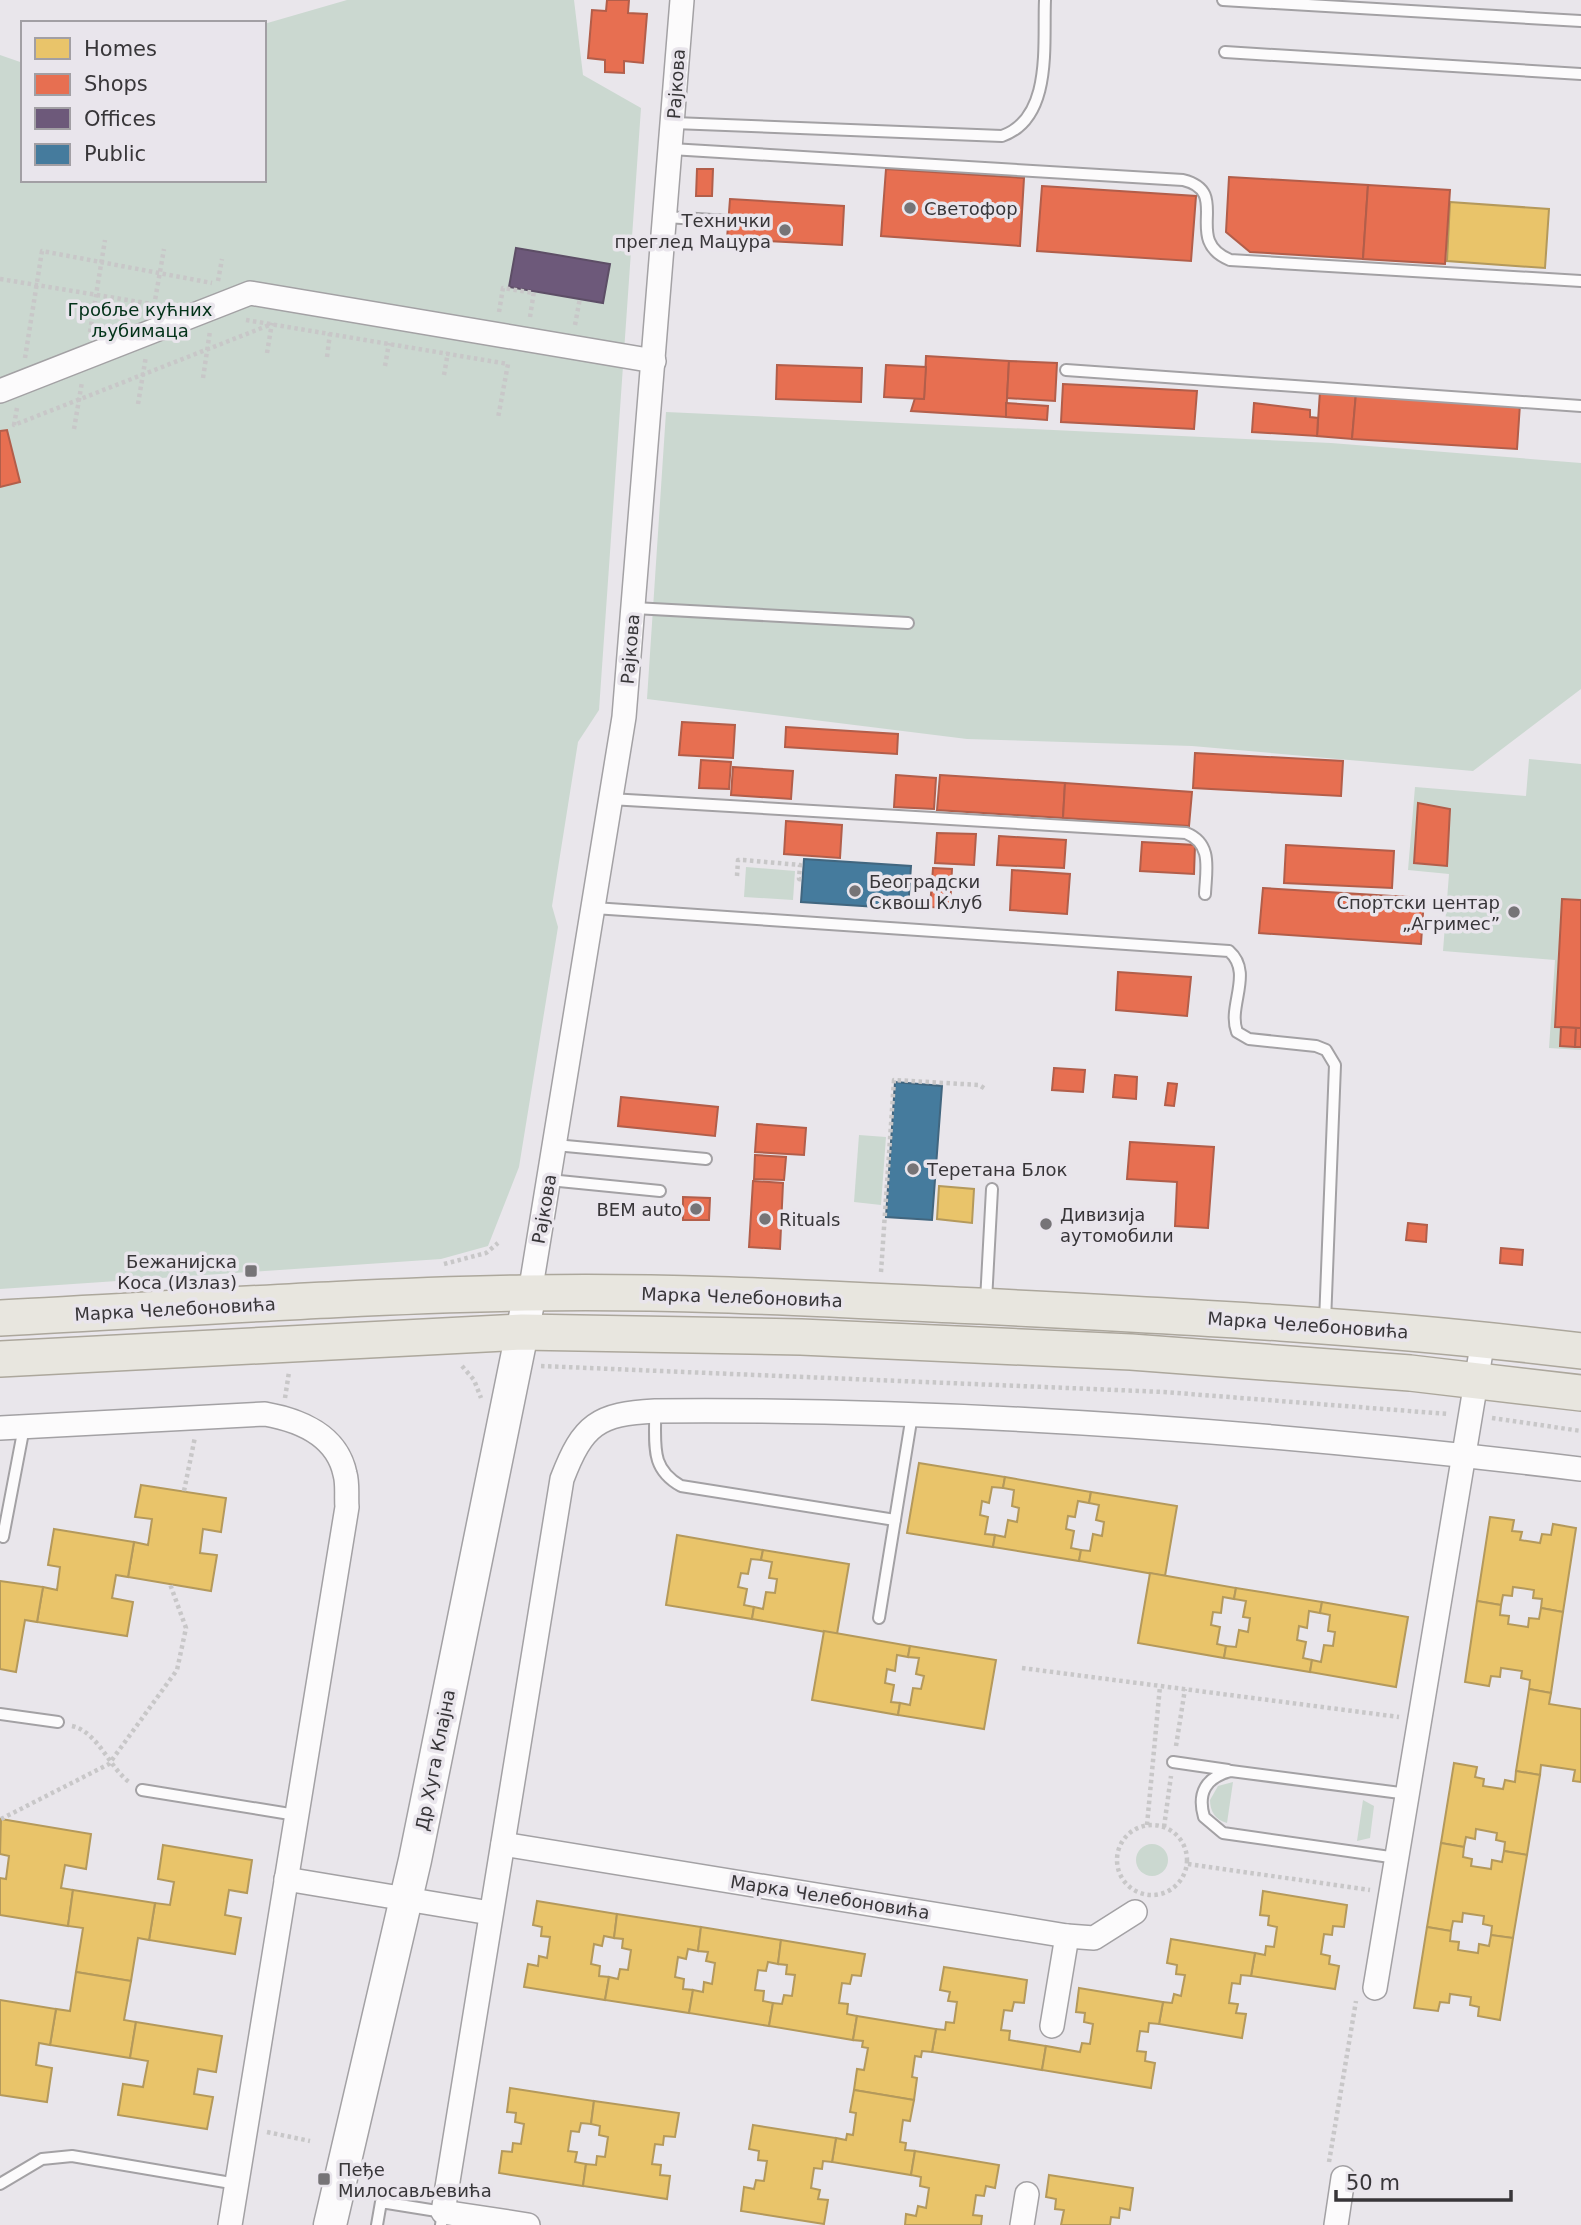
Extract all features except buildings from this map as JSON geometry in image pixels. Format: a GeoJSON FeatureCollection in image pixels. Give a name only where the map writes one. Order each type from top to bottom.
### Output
{"type":"FeatureCollection","features":[{"type":"Feature","properties":{"kind":"main road","name":"Марка Челебоновића"},"geometry":{"type":"LineString","coordinates":[[0,1318],[530,1293],[814,1298],[1325,1326],[1581,1351]]}},
{"type":"Feature","properties":{"kind":"main road","name":"Др Хуга Клајна"},"geometry":{"type":"LineString","coordinates":[[330,2225],[406,1899],[530,1293]]}},
{"type":"Feature","properties":{"kind":"main road"},"geometry":{"type":"LineString","coordinates":[[0,1359],[522,1332],[801,1337],[1131,1352],[1478,1380],[1581,1393]]}},
{"type":"Feature","properties":{"kind":"street","name":"Рајкова"},"geometry":{"type":"LineString","coordinates":[[530,1293],[624,717],[682,0]]}},
{"type":"Feature","properties":{"kind":"street"},"geometry":{"type":"LineString","coordinates":[[0,391],[250,293],[653,361]]}},
{"type":"Feature","properties":{"kind":"street"},"geometry":{"type":"LineString","coordinates":[[1367,1988],[1391,1894],[1483,1340]]}},
{"type":"Feature","properties":{"kind":"street"},"geometry":{"type":"LineString","coordinates":[[528,2225],[442,2218],[562,1479],[582,1437],[602,1420],[617,1413],[655,1411],[912,1415],[1244,1434],[1581,1469]]}},
{"type":"Feature","properties":{"kind":"street"},"geometry":{"type":"LineString","coordinates":[[0,1428],[265,1414],[304,1424],[335,1450],[345,1473],[347,1507],[230,2225]]}},
{"type":"Feature","properties":{"kind":"street","name":"Марка Челебоновића"},"geometry":{"type":"LineString","coordinates":[[503,1844],[1067,1936],[1094,1938],[1135,1912]]}},
{"type":"Feature","properties":{"kind":"street"},"geometry":{"type":"LineString","coordinates":[[286,1879],[490,1913]]}},
{"type":"Feature","properties":{"kind":"street"},"geometry":{"type":"LineString","coordinates":[[1052,2026],[1067,1936]]}},
{"type":"Feature","properties":{"kind":"street"},"geometry":{"type":"LineString","coordinates":[[1336,2225],[1343,2178]]}},
{"type":"Feature","properties":{"kind":"street"},"geometry":{"type":"LineString","coordinates":[[1022,2225],[1027,2194]]}},
{"type":"Feature","properties":{"kind":"lane"},"geometry":{"type":"LineString","coordinates":[[674,123],[1002,136],[1026,121],[1035,105],[1040,83],[1045,0]]}},
{"type":"Feature","properties":{"kind":"lane"},"geometry":{"type":"LineString","coordinates":[[1223,0],[1581,21]]}},
{"type":"Feature","properties":{"kind":"lane"},"geometry":{"type":"LineString","coordinates":[[1225,51],[1581,74]]}},
{"type":"Feature","properties":{"kind":"lane"},"geometry":{"type":"LineString","coordinates":[[671,149],[1183,180],[1197,183],[1204,189],[1208,198],[1205,235],[1212,247],[1230,260],[1581,281]]}},
{"type":"Feature","properties":{"kind":"lane"},"geometry":{"type":"LineString","coordinates":[[666,217],[728,221]]}},
{"type":"Feature","properties":{"kind":"lane"},"geometry":{"type":"LineString","coordinates":[[1066,370],[1581,406]]}},
{"type":"Feature","properties":{"kind":"lane"},"geometry":{"type":"LineString","coordinates":[[634,608],[908,623]]}},
{"type":"Feature","properties":{"kind":"lane"},"geometry":{"type":"LineString","coordinates":[[610,799],[1186,833],[1197,838],[1204,846],[1205,894]]}},
{"type":"Feature","properties":{"kind":"lane"},"geometry":{"type":"LineString","coordinates":[[594,908],[1229,951],[1235,956],[1241,973],[1235,1024],[1237,1032],[1249,1039],[1326,1049],[1335,1065],[1325,1326]]}},
{"type":"Feature","properties":{"kind":"lane"},"geometry":{"type":"LineString","coordinates":[[555,1145],[706,1158]]}},
{"type":"Feature","properties":{"kind":"lane"},"geometry":{"type":"LineString","coordinates":[[549,1180],[660,1191]]}},
{"type":"Feature","properties":{"kind":"lane"},"geometry":{"type":"LineString","coordinates":[[986,1307],[992,1189]]}},
{"type":"Feature","properties":{"kind":"lane"},"geometry":{"type":"LineString","coordinates":[[655,1411],[657,1463],[666,1478],[681,1486],[895,1520]]}},
{"type":"Feature","properties":{"kind":"lane"},"geometry":{"type":"LineString","coordinates":[[879,1618],[912,1415]]}},
{"type":"Feature","properties":{"kind":"lane"},"geometry":{"type":"LineString","coordinates":[[3,1538],[24,1427]]}},
{"type":"Feature","properties":{"kind":"lane"},"geometry":{"type":"LineString","coordinates":[[0,1714],[58,1722]]}},
{"type":"Feature","properties":{"kind":"lane"},"geometry":{"type":"LineString","coordinates":[[1173,1762],[1408,1794]]}},
{"type":"Feature","properties":{"kind":"lane"},"geometry":{"type":"LineString","coordinates":[[1231,1771],[1218,1774],[1208,1782],[1202,1793],[1204,1817],[1223,1833],[1397,1858]]}},
{"type":"Feature","properties":{"kind":"lane"},"geometry":{"type":"LineString","coordinates":[[142,1790],[296,1815]]}},
{"type":"Feature","properties":{"kind":"lane"},"geometry":{"type":"LineString","coordinates":[[0,2184],[42,2160],[72,2156],[237,2184]]}},
{"type":"Feature","properties":{"kind":"lane"},"geometry":{"type":"LineString","coordinates":[[377,2225],[381,2202],[442,2218]]}},
{"type":"Feature","properties":{"kind":"path"},"geometry":{"type":"LineString","coordinates":[[42,251],[237,287],[250,293]]}},
{"type":"Feature","properties":{"kind":"path"},"geometry":{"type":"LineString","coordinates":[[0,279],[508,364],[498,418]]}},
{"type":"Feature","properties":{"kind":"path"},"geometry":{"type":"LineString","coordinates":[[503,288],[534,293]]}},
{"type":"Feature","properties":{"kind":"path"},"geometry":{"type":"LineString","coordinates":[[737,876],[738,860],[743,860],[800,864],[799,879],[803,880]]}},
{"type":"Feature","properties":{"kind":"path"},"geometry":{"type":"LineString","coordinates":[[881,1272],[894,1080],[979,1085],[987,1090]]}},
{"type":"Feature","properties":{"kind":"path"},"geometry":{"type":"LineString","coordinates":[[444,1264],[486,1253],[498,1243]]}},
{"type":"Feature","properties":{"kind":"path"},"geometry":{"type":"LineString","coordinates":[[282,1417],[290,1360]]}},
{"type":"Feature","properties":{"kind":"path"},"geometry":{"type":"LineString","coordinates":[[557,1367],[1164,1392],[1472,1416],[1581,1431]]}},
{"type":"Feature","properties":{"kind":"path"},"geometry":{"type":"LineString","coordinates":[[184,1491],[198,1418]]}},
{"type":"Feature","properties":{"kind":"path"},"geometry":{"type":"LineString","coordinates":[[1,1819],[109,1764],[177,1670],[186,1628],[170,1584]]}},
{"type":"Feature","properties":{"kind":"path"},"geometry":{"type":"LineString","coordinates":[[1022,1668],[1420,1719]]}},
{"type":"Feature","properties":{"kind":"path"},"geometry":{"type":"LineString","coordinates":[[1147,1825],[1160,1686]]}},
{"type":"Feature","properties":{"kind":"path"},"geometry":{"type":"LineString","coordinates":[[58,1722],[81,1728],[109,1764],[127,1781],[142,1790]]}},
{"type":"Feature","properties":{"kind":"path"},"geometry":{"type":"LineString","coordinates":[[1147,1825],[1164,1827],[1174,1832],[1187,1852],[1188,1864],[1184,1875],[1168,1892],[1146,1895],[1126,1884],[1117,1863],[1118,1852],[1130,1833],[1147,1825]]}},
{"type":"Feature","properties":{"kind":"path"},"geometry":{"type":"LineString","coordinates":[[1188,1864],[1391,1894]]}},
{"type":"Feature","properties":{"kind":"path"},"geometry":{"type":"LineString","coordinates":[[1343,2178],[1328,2168],[1367,1988]]}},
{"type":"Feature","properties":{"kind":"path"},"geometry":{"type":"LineString","coordinates":[[246,2127],[310,2141]]}},
{"type":"Feature","properties":{"kind":"green space","name":"Гробље кућних љубимаца"},"geometry":{"type":"Polygon","coordinates":[[[347,0],[574,0],[583,75],[641,108],[599,710],[578,742],[552,906],[558,927],[519,1167],[488,1246],[441,1259],[0,1289],[0,55],[21,62],[21,182],[266,182],[266,23],[347,0]]]}},
{"type":"Feature","properties":{"kind":"green space"},"geometry":{"type":"Polygon","coordinates":[[[666,412],[1331,443],[1581,463],[1581,689],[1473,771],[1192,746],[967,739],[647,699],[666,412]]]}},
{"type":"Feature","properties":{"kind":"green space","name":"Спортски центар „Агримес”"},"geometry":{"type":"Polygon","coordinates":[[[1529,759],[1581,764],[1581,1050],[1549,1048],[1555,960],[1443,951],[1449,874],[1408,870],[1415,787],[1526,796],[1529,759]]]}},
{"type":"Feature","properties":{"kind":"green space"},"geometry":{"type":"Polygon","coordinates":[[[746,867],[795,871],[793,900],[744,897],[746,867]]]}},
{"type":"Feature","properties":{"kind":"green space"},"geometry":{"type":"Polygon","coordinates":[[[859,1135],[886,1137],[881,1205],[854,1202],[859,1135]]]}},
{"type":"Feature","properties":{"kind":"green space"},"geometry":{"type":"Polygon","coordinates":[[[1233,1782],[1227,1823],[1214,1814],[1210,1800],[1218,1786],[1233,1782]]]}},
{"type":"Feature","properties":{"kind":"green space"},"geometry":{"type":"Polygon","coordinates":[[[1363,1800],[1374,1806],[1370,1838],[1357,1841],[1363,1800]]]}},
{"type":"Feature","properties":{"kind":"green space"},"geometry":{"type":"Polygon","coordinates":[[[1152,1844],[1163,1849],[1168,1860],[1163,1871],[1152,1876],[1141,1871],[1136,1860],[1141,1849],[1152,1844]]]}},
{"type":"Feature","properties":{"kind":"place","name":"Светофор"},"geometry":{"type":"Point","coordinates":[910,208]}},
{"type":"Feature","properties":{"kind":"place","name":"Технички преглед Мацура"},"geometry":{"type":"Point","coordinates":[785,230]}},
{"type":"Feature","properties":{"kind":"place","name":"Београдски Сквош Клуб"},"geometry":{"type":"Point","coordinates":[855,891]}},
{"type":"Feature","properties":{"kind":"place","name":"Спортски центар „Агримес”"},"geometry":{"type":"Point","coordinates":[1514,912]}},
{"type":"Feature","properties":{"kind":"place","name":"Теретана Блок"},"geometry":{"type":"Point","coordinates":[913,1169]}},
{"type":"Feature","properties":{"kind":"place","name":"BEM auto"},"geometry":{"type":"Point","coordinates":[696,1209]}},
{"type":"Feature","properties":{"kind":"place","name":"Rituals"},"geometry":{"type":"Point","coordinates":[765,1219]}},
{"type":"Feature","properties":{"kind":"place","name":"Дивизија аутомобили"},"geometry":{"type":"Point","coordinates":[1046,1224]}},
{"type":"Feature","properties":{"kind":"place","name":"Бежанијска Коса (Излаз)"},"geometry":{"type":"Point","coordinates":[251,1271]}},
{"type":"Feature","properties":{"kind":"place","name":"Пеђе Милосављевића"},"geometry":{"type":"Point","coordinates":[324,2179]}}]}
